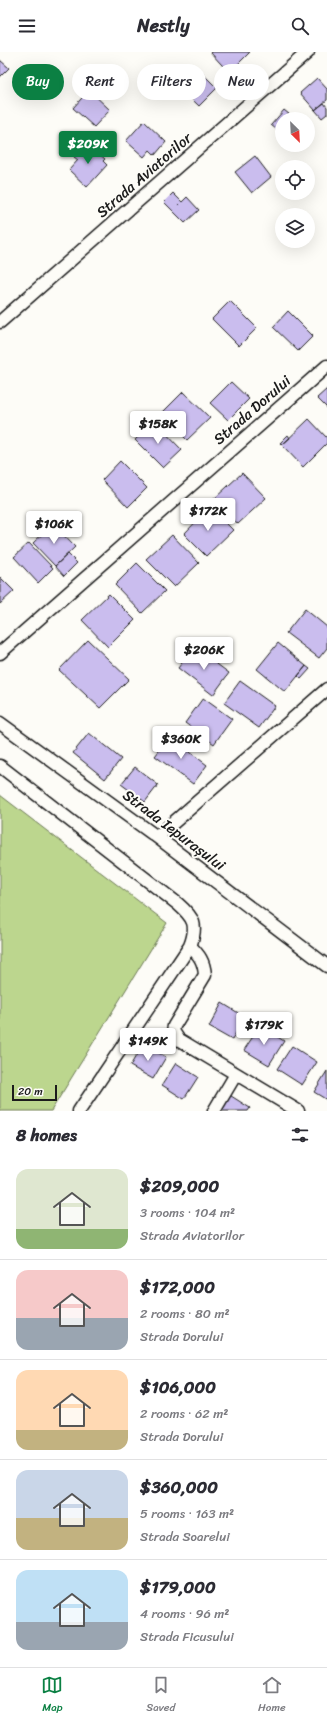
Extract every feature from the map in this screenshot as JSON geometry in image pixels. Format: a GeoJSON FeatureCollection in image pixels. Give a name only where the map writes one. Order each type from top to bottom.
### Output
{"type":"FeatureCollection","features":[{"type":"Feature","properties":{"kind":"street","name":"Strada Aviatorilor"},"geometry":{"type":"LineString","coordinates":[[0,322],[308,52]]}},
{"type":"Feature","properties":{"kind":"street","name":"Strada Dorului"},"geometry":{"type":"LineString","coordinates":[[0,653],[327,366]]}},
{"type":"Feature","properties":{"kind":"street"},"geometry":{"type":"LineString","coordinates":[[157,837],[327,689]]}},
{"type":"Feature","properties":{"kind":"street","name":"Strada Iepurașului"},"geometry":{"type":"LineString","coordinates":[[0,723],[157,837],[327,966]]}},
{"type":"Feature","properties":{"kind":"street"},"geometry":{"type":"LineString","coordinates":[[0,766],[178,904],[189,914],[194,922],[195,933],[190,946],[79,1111]]}},
{"type":"Feature","properties":{"kind":"street"},"geometry":{"type":"LineString","coordinates":[[190,946],[200,957],[204,965],[205,974],[174,1026],[174,1035],[178,1039],[298,1111]]}},
{"type":"Feature","properties":{"kind":"street"},"geometry":{"type":"LineString","coordinates":[[214,1111],[236,1074]]}},
{"type":"Feature","properties":{"kind":"green space"},"geometry":{"type":"Polygon","coordinates":[[[0,795],[167,923],[51,1111],[0,1111],[0,795]]]}},
{"type":"Feature","properties":{"kind":"building"},"geometry":{"type":"Polygon","coordinates":[[[210,52],[250,52],[238,64],[221,64],[210,52]]]}},
{"type":"Feature","properties":{"kind":"building"},"geometry":{"type":"Polygon","coordinates":[[[0,60],[9,68],[0,77],[0,60]]]}},
{"type":"Feature","properties":{"kind":"building"},"geometry":{"type":"Polygon","coordinates":[[[206,77],[214,85],[214,91],[206,99],[206,77]]]}},
{"type":"Feature","properties":{"kind":"building"},"geometry":{"type":"Polygon","coordinates":[[[317,78],[327,89],[327,100],[315,110],[300,93],[317,78]]]}},
{"type":"Feature","properties":{"kind":"building"},"geometry":{"type":"Polygon","coordinates":[[[80,100],[100,100],[110,110],[94,127],[73,108],[80,100]]]}},
{"type":"Feature","properties":{"kind":"building"},"geometry":{"type":"Polygon","coordinates":[[[193,100],[205,100],[199,106],[193,100]]]}},
{"type":"Feature","properties":{"kind":"building"},"geometry":{"type":"Polygon","coordinates":[[[324,103],[327,107],[327,114],[322,118],[315,110],[324,103]]]}},
{"type":"Feature","properties":{"kind":"building"},"geometry":{"type":"Polygon","coordinates":[[[275,120],[275,128],[271,125],[275,120]]]}},
{"type":"Feature","properties":{"kind":"building"},"geometry":{"type":"Polygon","coordinates":[[[144,121],[166,142],[155,155],[150,150],[144,157],[126,141],[144,121]]]}},
{"type":"Feature","properties":{"kind":"building"},"geometry":{"type":"Polygon","coordinates":[[[87,143],[105,159],[103,161],[107,165],[87,187],[69,170],[78,160],[74,157],[87,143]]]}},
{"type":"Feature","properties":{"kind":"building"},"geometry":{"type":"Polygon","coordinates":[[[255,156],[271,177],[252,193],[235,172],[255,156]]]}},
{"type":"Feature","properties":{"kind":"building"},"geometry":{"type":"Polygon","coordinates":[[[173,193],[182,202],[173,211],[164,202],[173,193]]]}},
{"type":"Feature","properties":{"kind":"building"},"geometry":{"type":"Polygon","coordinates":[[[187,197],[199,210],[185,223],[173,211],[187,197]]]}},
{"type":"Feature","properties":{"kind":"building"},"geometry":{"type":"Polygon","coordinates":[[[230,301],[257,328],[239,346],[212,319],[230,301]]]}},
{"type":"Feature","properties":{"kind":"building"},"geometry":{"type":"Polygon","coordinates":[[[288,311],[313,336],[298,351],[273,327],[288,311]]]}},
{"type":"Feature","properties":{"kind":"building"},"geometry":{"type":"Polygon","coordinates":[[[231,382],[249,399],[228,420],[210,403],[231,382]]]}},
{"type":"Feature","properties":{"kind":"building"},"geometry":{"type":"Polygon","coordinates":[[[327,389],[327,408],[317,398],[327,389]]]}},
{"type":"Feature","properties":{"kind":"building"},"geometry":{"type":"Polygon","coordinates":[[[183,392],[210,418],[187,440],[161,414],[183,392]]]}},
{"type":"Feature","properties":{"kind":"building"},"geometry":{"type":"Polygon","coordinates":[[[309,419],[327,438],[327,443],[303,467],[282,445],[309,419]]]}},
{"type":"Feature","properties":{"kind":"building"},"geometry":{"type":"Polygon","coordinates":[[[154,421],[182,450],[163,468],[135,440],[154,421]]]}},
{"type":"Feature","properties":{"kind":"building"},"geometry":{"type":"Polygon","coordinates":[[[288,435],[290,438],[282,445],[280,443],[288,435]]]}},
{"type":"Feature","properties":{"kind":"building"},"geometry":{"type":"Polygon","coordinates":[[[120,461],[147,488],[128,507],[102,480],[120,461]]]}},
{"type":"Feature","properties":{"kind":"building"},"geometry":{"type":"Polygon","coordinates":[[[242,473],[266,498],[238,524],[214,499],[242,473]]]}},
{"type":"Feature","properties":{"kind":"building"},"geometry":{"type":"Polygon","coordinates":[[[210,507],[233,530],[206,556],[184,534],[210,507]]]}},
{"type":"Feature","properties":{"kind":"building"},"geometry":{"type":"Polygon","coordinates":[[[56,521],[66,532],[63,535],[53,524],[56,521]]]}},
{"type":"Feature","properties":{"kind":"building"},"geometry":{"type":"Polygon","coordinates":[[[53,524],[75,547],[55,566],[33,543],[53,524]]]}},
{"type":"Feature","properties":{"kind":"building"},"geometry":{"type":"Polygon","coordinates":[[[172,535],[199,563],[174,587],[146,559],[172,535]]]}},
{"type":"Feature","properties":{"kind":"building"},"geometry":{"type":"Polygon","coordinates":[[[29,543],[53,568],[38,583],[14,557],[29,543]]]}},
{"type":"Feature","properties":{"kind":"building"},"geometry":{"type":"Polygon","coordinates":[[[68,554],[77,563],[64,576],[55,566],[68,554]]]}},
{"type":"Feature","properties":{"kind":"building"},"geometry":{"type":"Polygon","coordinates":[[[137,563],[165,591],[142,613],[115,585],[137,563]]]}},
{"type":"Feature","properties":{"kind":"building"},"geometry":{"type":"Polygon","coordinates":[[[0,577],[14,591],[0,604],[0,577]]]}},
{"type":"Feature","properties":{"kind":"building"},"geometry":{"type":"Polygon","coordinates":[[[109,594],[135,620],[108,647],[82,620],[109,594]]]}},
{"type":"Feature","properties":{"kind":"building"},"geometry":{"type":"Polygon","coordinates":[[[305,609],[327,627],[327,648],[319,658],[286,633],[305,609]]]}},
{"type":"Feature","properties":{"kind":"building"},"geometry":{"type":"Polygon","coordinates":[[[88,640],[129,679],[100,708],[59,670],[88,640]]]}},
{"type":"Feature","properties":{"kind":"building"},"geometry":{"type":"Polygon","coordinates":[[[278,643],[306,666],[285,692],[257,669],[278,643]]]}},
{"type":"Feature","properties":{"kind":"building"},"geometry":{"type":"Polygon","coordinates":[[[194,647],[229,673],[213,695],[178,668],[194,647]]]}},
{"type":"Feature","properties":{"kind":"building"},"geometry":{"type":"Polygon","coordinates":[[[306,666],[310,669],[301,679],[298,676],[306,666]]]}},
{"type":"Feature","properties":{"kind":"building"},"geometry":{"type":"Polygon","coordinates":[[[240,681],[275,706],[259,728],[224,703],[240,681]]]}},
{"type":"Feature","properties":{"kind":"building"},"geometry":{"type":"Polygon","coordinates":[[[203,698],[232,719],[214,744],[185,723],[203,698]]]}},
{"type":"Feature","properties":{"kind":"building"},"geometry":{"type":"Polygon","coordinates":[[[89,733],[121,759],[105,779],[73,753],[89,733]]]}},
{"type":"Feature","properties":{"kind":"building"},"geometry":{"type":"Polygon","coordinates":[[[170,737],[207,765],[193,784],[155,756],[170,737]]]}},
{"type":"Feature","properties":{"kind":"building"},"geometry":{"type":"Polygon","coordinates":[[[135,767],[158,785],[145,802],[121,784],[135,767]]]}},
{"type":"Feature","properties":{"kind":"building"},"geometry":{"type":"Polygon","coordinates":[[[222,1003],[245,1017],[232,1040],[209,1027],[222,1003]]]}},
{"type":"Feature","properties":{"kind":"building"},"geometry":{"type":"Polygon","coordinates":[[[260,1026],[284,1041],[269,1065],[244,1050],[260,1026]]]}},
{"type":"Feature","properties":{"kind":"building"},"geometry":{"type":"Polygon","coordinates":[[[143,1044],[166,1057],[153,1079],[130,1066],[143,1044]]]}},
{"type":"Feature","properties":{"kind":"building"},"geometry":{"type":"Polygon","coordinates":[[[292,1046],[317,1062],[302,1085],[277,1069],[292,1046]]]}},
{"type":"Feature","properties":{"kind":"building"},"geometry":{"type":"Polygon","coordinates":[[[176,1063],[198,1077],[184,1099],[162,1085],[176,1063]]]}},
{"type":"Feature","properties":{"kind":"building"},"geometry":{"type":"Polygon","coordinates":[[[327,1071],[327,1100],[314,1092],[327,1071]]]}},
{"type":"Feature","properties":{"kind":"building"},"geometry":{"type":"Polygon","coordinates":[[[228,1094],[250,1108],[248,1111],[218,1111],[228,1094]]]}}]}
